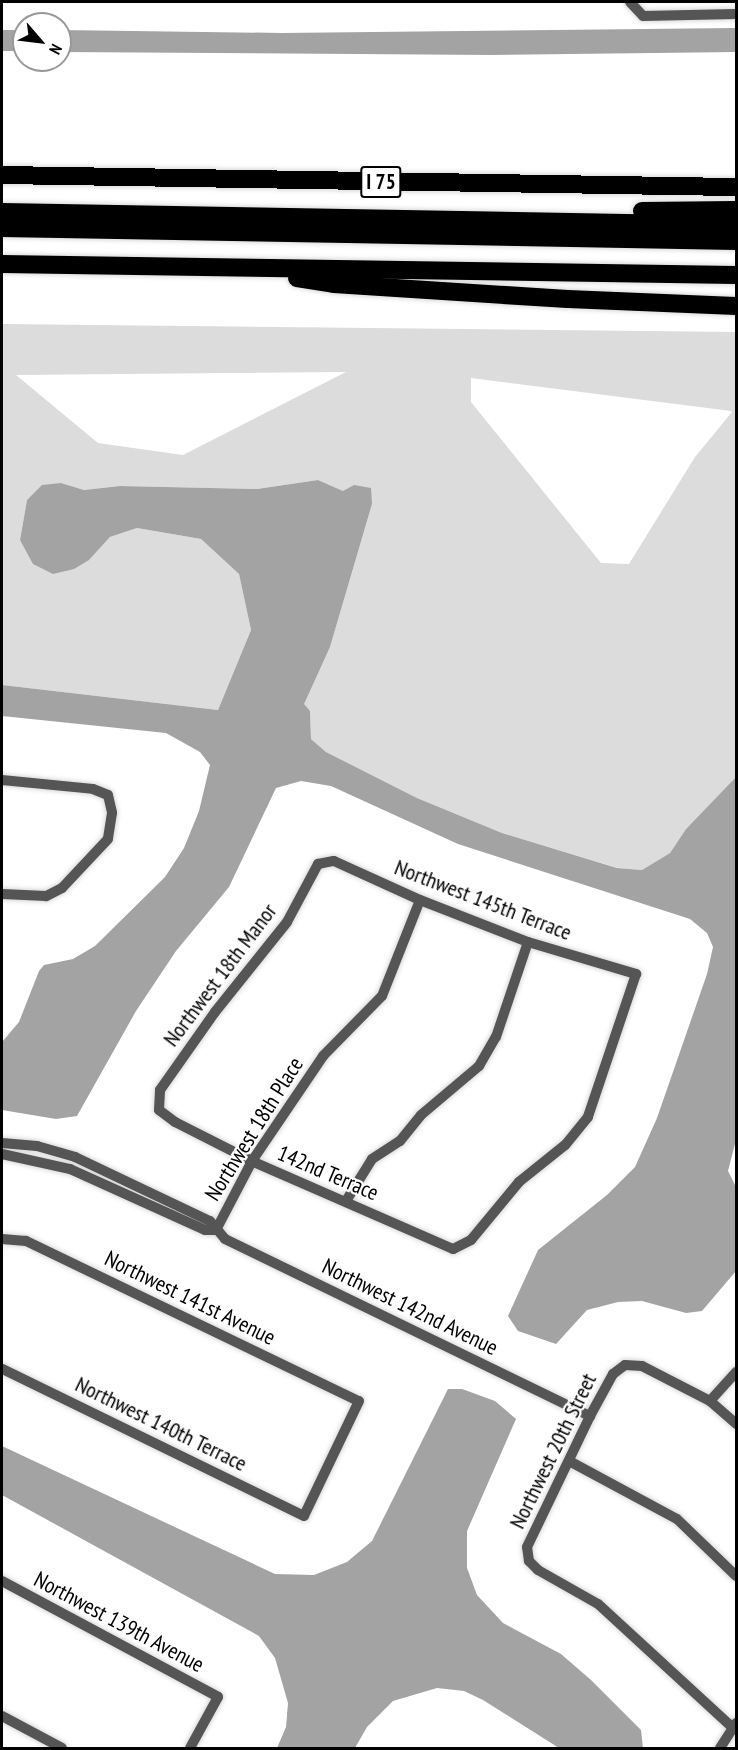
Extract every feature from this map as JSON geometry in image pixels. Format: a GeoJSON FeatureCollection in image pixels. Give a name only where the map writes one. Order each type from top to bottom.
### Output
{"type":"FeatureCollection","features":[{"type":"Feature","properties":{"kind":"highway"},"geometry":{"type":"LineString","coordinates":[[527,184],[736,175]]}},
{"type":"Feature","properties":{"kind":"highway","name":"I 75"},"geometry":{"type":"LineString","coordinates":[[2,176],[736,187]]}},
{"type":"Feature","properties":{"kind":"highway"},"geometry":{"type":"LineString","coordinates":[[397,219],[417,212],[736,210]]}},
{"type":"Feature","properties":{"kind":"highway"},"geometry":{"type":"LineString","coordinates":[[2,212],[736,225]]}},
{"type":"Feature","properties":{"kind":"highway"},"geometry":{"type":"LineString","coordinates":[[2,228],[736,241]]}},
{"type":"Feature","properties":{"kind":"highway"},"geometry":{"type":"LineString","coordinates":[[2,264],[736,275]]}},
{"type":"Feature","properties":{"kind":"highway"},"geometry":{"type":"LineString","coordinates":[[239,268],[334,284],[736,306]]}},
{"type":"Feature","properties":{"kind":"street"},"geometry":{"type":"LineString","coordinates":[[630,2],[643,16],[736,14]]}},
{"type":"Feature","properties":{"kind":"street"},"geometry":{"type":"LineString","coordinates":[[2,780],[93,789],[108,795],[112,813],[108,839],[62,888],[46,896],[2,894]]}},
{"type":"Feature","properties":{"kind":"street","name":"Northwest 145th Terrace"},"geometry":{"type":"LineString","coordinates":[[318,864],[334,861],[420,900],[528,942],[636,974],[588,1117],[565,1145],[519,1182],[471,1240],[453,1249]]}},
{"type":"Feature","properties":{"kind":"street","name":"Northwest 18th Manor"},"geometry":{"type":"LineString","coordinates":[[159,1110],[160,1090],[215,1012],[287,922],[318,864]]}},
{"type":"Feature","properties":{"kind":"street","name":"Northwest 18th Place"},"geometry":{"type":"LineString","coordinates":[[216,1230],[252,1161],[323,1056],[382,996],[420,900]]}},
{"type":"Feature","properties":{"kind":"street"},"geometry":{"type":"LineString","coordinates":[[346,1202],[372,1159],[400,1141],[421,1115],[479,1066],[496,1036],[528,942]]}},
{"type":"Feature","properties":{"kind":"street","name":"142nd Terrace"},"geometry":{"type":"LineString","coordinates":[[159,1110],[175,1122],[252,1161],[453,1249]]}},
{"type":"Feature","properties":{"kind":"street","name":"Northwest 142nd Avenue"},"geometry":{"type":"LineString","coordinates":[[2,1143],[37,1146],[75,1157],[210,1221],[225,1239],[590,1416]]}},
{"type":"Feature","properties":{"kind":"street","name":"Northwest 142nd Avenue"},"geometry":{"type":"LineString","coordinates":[[2,1154],[70,1169],[205,1230],[216,1230]]}},
{"type":"Feature","properties":{"kind":"street","name":"Northwest 141st Avenue"},"geometry":{"type":"LineString","coordinates":[[2,1239],[27,1241],[359,1401],[304,1516]]}},
{"type":"Feature","properties":{"kind":"street","name":"Northwest 20th Street"},"geometry":{"type":"LineString","coordinates":[[710,1401],[642,1366],[625,1365],[613,1374],[590,1416],[571,1461],[527,1547],[529,1561],[598,1604],[735,1726]]}},
{"type":"Feature","properties":{"kind":"street","name":"Northwest 140th Terrace"},"geometry":{"type":"LineString","coordinates":[[2,1369],[304,1516]]}},
{"type":"Feature","properties":{"kind":"street"},"geometry":{"type":"LineString","coordinates":[[736,1372],[710,1401],[736,1424]]}},
{"type":"Feature","properties":{"kind":"street"},"geometry":{"type":"LineString","coordinates":[[571,1461],[677,1519],[736,1576]]}},
{"type":"Feature","properties":{"kind":"street","name":"Northwest 139th Avenue"},"geometry":{"type":"LineString","coordinates":[[2,1581],[218,1697],[190,1749]]}},
{"type":"Feature","properties":{"kind":"street"},"geometry":{"type":"LineString","coordinates":[[2,1716],[62,1749]]}},
{"type":"Feature","properties":{"kind":"street"},"geometry":{"type":"LineString","coordinates":[[720,1749],[735,1726]]}},
{"type":"Feature","properties":{"kind":"shaded area"},"geometry":{"type":"Polygon","coordinates":[[[736,28],[736,52],[492,55],[72,52],[72,30],[282,33],[736,28]]]}},
{"type":"Feature","properties":{"kind":"shaded area"},"geometry":{"type":"Polygon","coordinates":[[[2,30],[12,30],[12,51],[2,51],[2,30]]]}},
{"type":"Feature","properties":{"kind":"shaded area"},"geometry":{"type":"Polygon","coordinates":[[[2,324],[736,332],[736,777],[686,829],[670,853],[642,870],[618,868],[502,833],[417,798],[326,752],[311,739],[310,712],[303,704],[330,647],[372,504],[318,480],[257,489],[120,486],[84,490],[61,483],[27,500],[20,540],[89,560],[110,537],[137,528],[201,539],[239,574],[251,630],[218,710],[2,685],[2,324]],[[346,372],[16,375],[98,443],[183,455],[346,372]],[[471,378],[471,402],[601,563],[629,564],[695,457],[732,412],[731,411],[471,378]]]}},
{"type":"Feature","properties":{"kind":"shaded area"},"geometry":{"type":"Polygon","coordinates":[[[318,480],[343,491],[354,485],[371,488],[372,504],[330,647],[304,704],[310,711],[311,739],[326,752],[417,798],[502,833],[617,868],[642,870],[670,853],[686,829],[736,777],[736,1140],[728,1171],[736,1187],[736,1271],[702,1311],[686,1313],[642,1301],[618,1302],[587,1310],[556,1344],[518,1331],[508,1316],[538,1250],[607,1195],[635,1167],[657,1118],[707,974],[713,947],[707,933],[690,919],[458,844],[331,786],[301,781],[276,788],[229,887],[176,951],[136,1011],[77,1116],[56,1119],[2,1110],[2,1042],[19,1022],[39,971],[44,965],[73,959],[95,946],[165,877],[184,848],[199,811],[210,765],[200,752],[166,733],[2,716],[2,685],[218,710],[251,630],[239,574],[201,539],[137,528],[110,537],[89,560],[74,569],[53,574],[33,564],[20,540],[27,500],[42,485],[61,483],[84,490],[120,486],[257,489],[318,480]]]}},
{"type":"Feature","properties":{"kind":"shaded area"},"geometry":{"type":"Polygon","coordinates":[[[448,1389],[462,1389],[495,1401],[516,1419],[467,1531],[467,1568],[477,1595],[503,1623],[561,1654],[591,1680],[641,1730],[643,1748],[559,1748],[483,1700],[464,1691],[437,1688],[393,1701],[367,1727],[355,1748],[277,1748],[286,1727],[288,1703],[275,1658],[259,1636],[2,1495],[2,1446],[275,1574],[314,1575],[347,1562],[372,1541],[448,1389]]]}}]}
